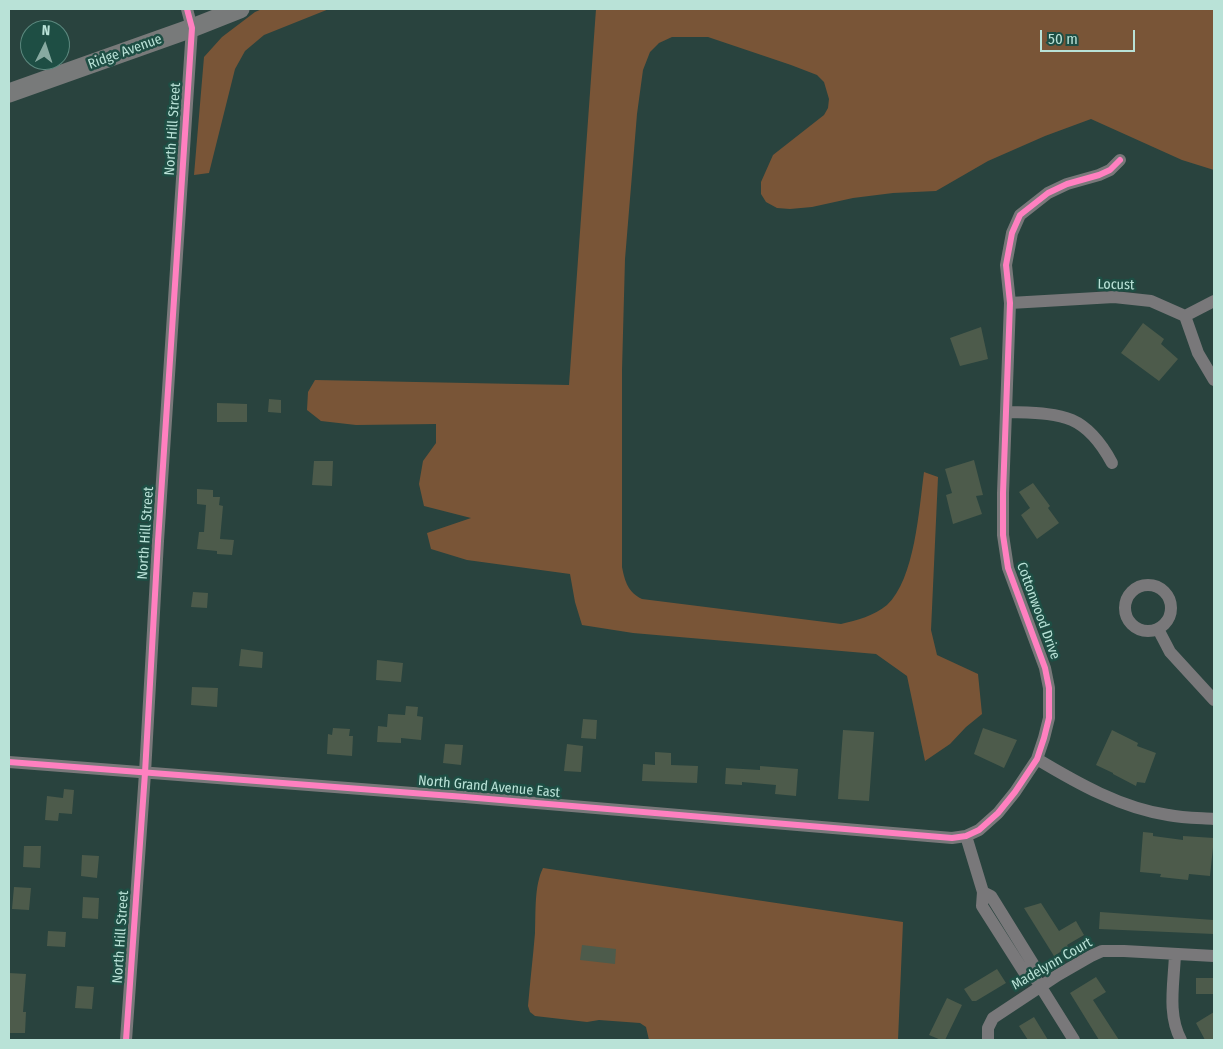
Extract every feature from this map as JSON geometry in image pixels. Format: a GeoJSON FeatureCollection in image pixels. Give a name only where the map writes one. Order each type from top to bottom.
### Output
{"type":"FeatureCollection","features":[{"type":"Feature","properties":{"kind":"street","name":"North Hill Street"},"geometry":{"type":"LineString","coordinates":[[126,1040],[145,774],[158,541],[192,28],[188,9]]}},
{"type":"Feature","properties":{"kind":"street","name":"Ridge Avenue"},"geometry":{"type":"LineString","coordinates":[[9,93],[240,9]]}},
{"type":"Feature","properties":{"kind":"street","name":"Cottonwood Drive"},"geometry":{"type":"LineString","coordinates":[[966,836],[979,830],[998,813],[1037,759],[1048,718],[1049,688],[1045,668],[1008,568],[1003,535],[1010,303],[1006,266],[1012,233],[1020,215],[1048,193],[1067,184],[1110,170],[1120,160]]}},
{"type":"Feature","properties":{"kind":"street","name":"Locust"},"geometry":{"type":"LineString","coordinates":[[1010,303],[1114,297],[1151,302],[1185,316]]}},
{"type":"Feature","properties":{"kind":"street"},"geometry":{"type":"LineString","coordinates":[[1214,301],[1185,316],[1198,352],[1214,380]]}},
{"type":"Feature","properties":{"kind":"street"},"geometry":{"type":"LineString","coordinates":[[1007,412],[1056,414],[1074,420],[1088,430],[1103,446],[1112,463]]}},
{"type":"Feature","properties":{"kind":"street"},"geometry":{"type":"LineString","coordinates":[[1158,629],[1170,652],[1214,700]]}},
{"type":"Feature","properties":{"kind":"street"},"geometry":{"type":"LineString","coordinates":[[1037,759],[1065,776],[1142,810],[1169,816],[1214,819]]}},
{"type":"Feature","properties":{"kind":"street","name":"North Grand Avenue East"},"geometry":{"type":"LineString","coordinates":[[9,762],[145,774],[465,796],[939,837],[966,836]]}},
{"type":"Feature","properties":{"kind":"street"},"geometry":{"type":"LineString","coordinates":[[966,836],[983,892],[991,896],[1019,952],[1035,967],[1037,981],[1074,1040]]}},
{"type":"Feature","properties":{"kind":"street","name":"Madelynn Court"},"geometry":{"type":"LineString","coordinates":[[988,1040],[988,1028],[992,1018],[1037,981],[1102,951],[1214,956]]}},
{"type":"Feature","properties":{"kind":"street"},"geometry":{"type":"LineString","coordinates":[[1175,954],[1172,1008],[1174,1025],[1181,1040]]}},
{"type":"Feature","properties":{"kind":"shaded area"},"geometry":{"type":"Polygon","coordinates":[[[262,9],[329,9],[264,35],[245,51],[235,69],[209,173],[194,175],[204,57],[222,37],[255,12],[262,9]]]}},
{"type":"Feature","properties":{"kind":"shaded area"},"geometry":{"type":"Polygon","coordinates":[[[596,9],[1214,9],[1214,170],[1182,160],[1091,119],[1045,136],[988,161],[936,191],[893,193],[853,198],[812,207],[777,208],[766,202],[761,194],[761,182],[773,155],[824,115],[828,108],[829,99],[824,82],[817,75],[708,37],[672,37],[659,43],[650,52],[643,70],[637,114],[625,259],[622,370],[622,567],[626,582],[630,590],[642,599],[841,624],[871,615],[887,605],[904,578],[914,543],[924,472],[938,477],[931,630],[937,655],[978,674],[982,714],[950,744],[925,761],[907,676],[876,654],[633,633],[582,625],[575,602],[570,574],[467,560],[431,549],[427,533],[471,518],[424,506],[419,484],[423,461],[436,443],[436,424],[356,425],[321,421],[307,410],[308,392],[315,380],[569,385],[596,9]]]}},
{"type":"Feature","properties":{"kind":"shaded area"},"geometry":{"type":"Polygon","coordinates":[[[543,868],[903,922],[898,1040],[649,1040],[646,1027],[640,1023],[599,1020],[587,1022],[535,1016],[530,1012],[528,1006],[537,891],[543,868]]]}},
{"type":"Feature","properties":{"kind":"building"},"geometry":{"type":"Polygon","coordinates":[[[1143,323],[1164,339],[1161,344],[1178,359],[1159,381],[1121,353],[1143,323]]]}},
{"type":"Feature","properties":{"kind":"building"},"geometry":{"type":"Polygon","coordinates":[[[981,327],[988,359],[960,366],[950,338],[981,327]]]}},
{"type":"Feature","properties":{"kind":"building"},"geometry":{"type":"Polygon","coordinates":[[[269,399],[281,400],[281,413],[268,412],[269,399]]]}},
{"type":"Feature","properties":{"kind":"building"},"geometry":{"type":"Polygon","coordinates":[[[217,403],[247,404],[247,422],[217,422],[217,403]]]}},
{"type":"Feature","properties":{"kind":"building"},"geometry":{"type":"Polygon","coordinates":[[[974,460],[983,495],[976,496],[982,514],[953,524],[946,495],[952,493],[945,469],[974,460]]]}},
{"type":"Feature","properties":{"kind":"building"},"geometry":{"type":"Polygon","coordinates":[[[314,461],[333,461],[332,486],[312,485],[314,461]]]}},
{"type":"Feature","properties":{"kind":"building"},"geometry":{"type":"Polygon","coordinates":[[[1033,483],[1050,506],[1048,508],[1059,523],[1037,539],[1021,515],[1030,508],[1019,492],[1033,483]]]}},
{"type":"Feature","properties":{"kind":"building"},"geometry":{"type":"Polygon","coordinates":[[[197,489],[213,490],[213,497],[220,497],[219,505],[223,506],[220,539],[234,540],[232,555],[217,554],[217,551],[197,549],[199,532],[204,532],[206,505],[197,504],[197,489]]]}},
{"type":"Feature","properties":{"kind":"building"},"geometry":{"type":"Polygon","coordinates":[[[193,592],[208,593],[207,608],[191,607],[193,592]]]}},
{"type":"Feature","properties":{"kind":"building"},"geometry":{"type":"Polygon","coordinates":[[[241,649],[263,652],[262,668],[239,666],[241,649]]]}},
{"type":"Feature","properties":{"kind":"building"},"geometry":{"type":"Polygon","coordinates":[[[377,660],[403,663],[401,682],[376,680],[377,660]]]}},
{"type":"Feature","properties":{"kind":"building"},"geometry":{"type":"Polygon","coordinates":[[[192,687],[218,688],[217,707],[191,705],[192,687]]]}},
{"type":"Feature","properties":{"kind":"building"},"geometry":{"type":"Polygon","coordinates":[[[406,706],[418,707],[417,716],[423,717],[421,740],[401,738],[401,743],[377,742],[378,726],[387,727],[388,714],[405,715],[406,706]]]}},
{"type":"Feature","properties":{"kind":"building"},"geometry":{"type":"Polygon","coordinates":[[[583,719],[597,720],[596,739],[581,738],[583,719]]]}},
{"type":"Feature","properties":{"kind":"building"},"geometry":{"type":"Polygon","coordinates":[[[333,728],[350,729],[349,736],[353,736],[352,756],[327,754],[328,734],[332,735],[333,728]]]}},
{"type":"Feature","properties":{"kind":"building"},"geometry":{"type":"Polygon","coordinates":[[[983,728],[1017,740],[1004,768],[974,754],[983,728]]]}},
{"type":"Feature","properties":{"kind":"building"},"geometry":{"type":"Polygon","coordinates":[[[843,730],[874,732],[869,801],[838,799],[843,730]]]}},
{"type":"Feature","properties":{"kind":"building"},"geometry":{"type":"Polygon","coordinates":[[[1112,730],[1138,743],[1137,746],[1156,753],[1145,783],[1137,782],[1136,786],[1096,765],[1112,730]]]}},
{"type":"Feature","properties":{"kind":"building"},"geometry":{"type":"Polygon","coordinates":[[[445,744],[463,745],[461,765],[443,763],[445,744]]]}},
{"type":"Feature","properties":{"kind":"building"},"geometry":{"type":"Polygon","coordinates":[[[567,744],[583,746],[581,772],[564,771],[567,744]]]}},
{"type":"Feature","properties":{"kind":"building"},"geometry":{"type":"Polygon","coordinates":[[[655,752],[671,753],[671,765],[698,766],[697,783],[642,781],[643,764],[655,765],[655,752]]]}},
{"type":"Feature","properties":{"kind":"building"},"geometry":{"type":"Polygon","coordinates":[[[760,766],[798,769],[796,796],[775,794],[776,785],[742,782],[742,785],[725,784],[726,768],[760,770],[760,766]]]}},
{"type":"Feature","properties":{"kind":"building"},"geometry":{"type":"Polygon","coordinates":[[[64,789],[74,790],[72,814],[59,813],[58,821],[45,820],[47,796],[63,798],[64,789]]]}},
{"type":"Feature","properties":{"kind":"building"},"geometry":{"type":"Polygon","coordinates":[[[1143,832],[1153,833],[1153,836],[1183,840],[1183,836],[1214,838],[1210,876],[1189,874],[1188,880],[1160,877],[1161,874],[1140,872],[1143,832]]]}},
{"type":"Feature","properties":{"kind":"building"},"geometry":{"type":"Polygon","coordinates":[[[24,846],[41,846],[40,868],[23,867],[24,846]]]}},
{"type":"Feature","properties":{"kind":"building"},"geometry":{"type":"Polygon","coordinates":[[[82,855],[99,856],[97,878],[81,876],[82,855]]]}},
{"type":"Feature","properties":{"kind":"building"},"geometry":{"type":"Polygon","coordinates":[[[14,887],[31,888],[29,910],[12,909],[14,887]]]}},
{"type":"Feature","properties":{"kind":"building"},"geometry":{"type":"Polygon","coordinates":[[[83,897],[99,898],[98,919],[82,918],[83,897]]]}},
{"type":"Feature","properties":{"kind":"building"},"geometry":{"type":"Polygon","coordinates":[[[1041,903],[1059,931],[1076,921],[1084,935],[1067,945],[1068,947],[1054,956],[1024,908],[1041,903]]]}},
{"type":"Feature","properties":{"kind":"building"},"geometry":{"type":"Polygon","coordinates":[[[1100,912],[1214,920],[1214,934],[1099,929],[1100,912]]]}},
{"type":"Feature","properties":{"kind":"building"},"geometry":{"type":"Polygon","coordinates":[[[48,931],[66,932],[65,947],[47,946],[48,931]]]}},
{"type":"Feature","properties":{"kind":"building"},"geometry":{"type":"Polygon","coordinates":[[[582,945],[616,949],[615,964],[580,960],[582,945]]]}},
{"type":"Feature","properties":{"kind":"building"},"geometry":{"type":"Polygon","coordinates":[[[997,969],[1006,983],[976,1001],[972,1001],[964,989],[997,969]]]}},
{"type":"Feature","properties":{"kind":"building"},"geometry":{"type":"Polygon","coordinates":[[[9,973],[26,974],[23,1012],[26,1012],[25,1033],[9,1033],[9,973]]]}},
{"type":"Feature","properties":{"kind":"building"},"geometry":{"type":"Polygon","coordinates":[[[1096,977],[1106,992],[1093,1000],[1119,1040],[1099,1040],[1070,993],[1096,977]]]}},
{"type":"Feature","properties":{"kind":"building"},"geometry":{"type":"Polygon","coordinates":[[[1196,978],[1214,978],[1214,994],[1196,994],[1196,978]]]}},
{"type":"Feature","properties":{"kind":"building"},"geometry":{"type":"Polygon","coordinates":[[[77,986],[94,987],[92,1009],[75,1008],[77,986]]]}},
{"type":"Feature","properties":{"kind":"building"},"geometry":{"type":"Polygon","coordinates":[[[947,998],[962,1005],[945,1040],[941,1040],[929,1035],[947,998]]]}},
{"type":"Feature","properties":{"kind":"building"},"geometry":{"type":"Polygon","coordinates":[[[1214,1012],[1214,1040],[1205,1040],[1196,1023],[1214,1012]]]}},
{"type":"Feature","properties":{"kind":"building"},"geometry":{"type":"Polygon","coordinates":[[[1034,1017],[1048,1040],[1028,1040],[1019,1026],[1034,1017]]]}},
{"type":"Feature","properties":{"kind":"cycle path"},"geometry":{"type":"LineString","coordinates":[[126,1040],[145,773],[158,541],[192,28],[187,9]]}},
{"type":"Feature","properties":{"kind":"cycle path"},"geometry":{"type":"LineString","coordinates":[[9,762],[465,797],[952,838],[966,836],[979,830],[998,813],[1037,759],[1049,718],[1049,688],[1045,668],[1008,568],[1003,535],[1010,303],[1006,265],[1012,233],[1020,215],[1048,193],[1067,184],[1110,170],[1120,160]]}}]}
